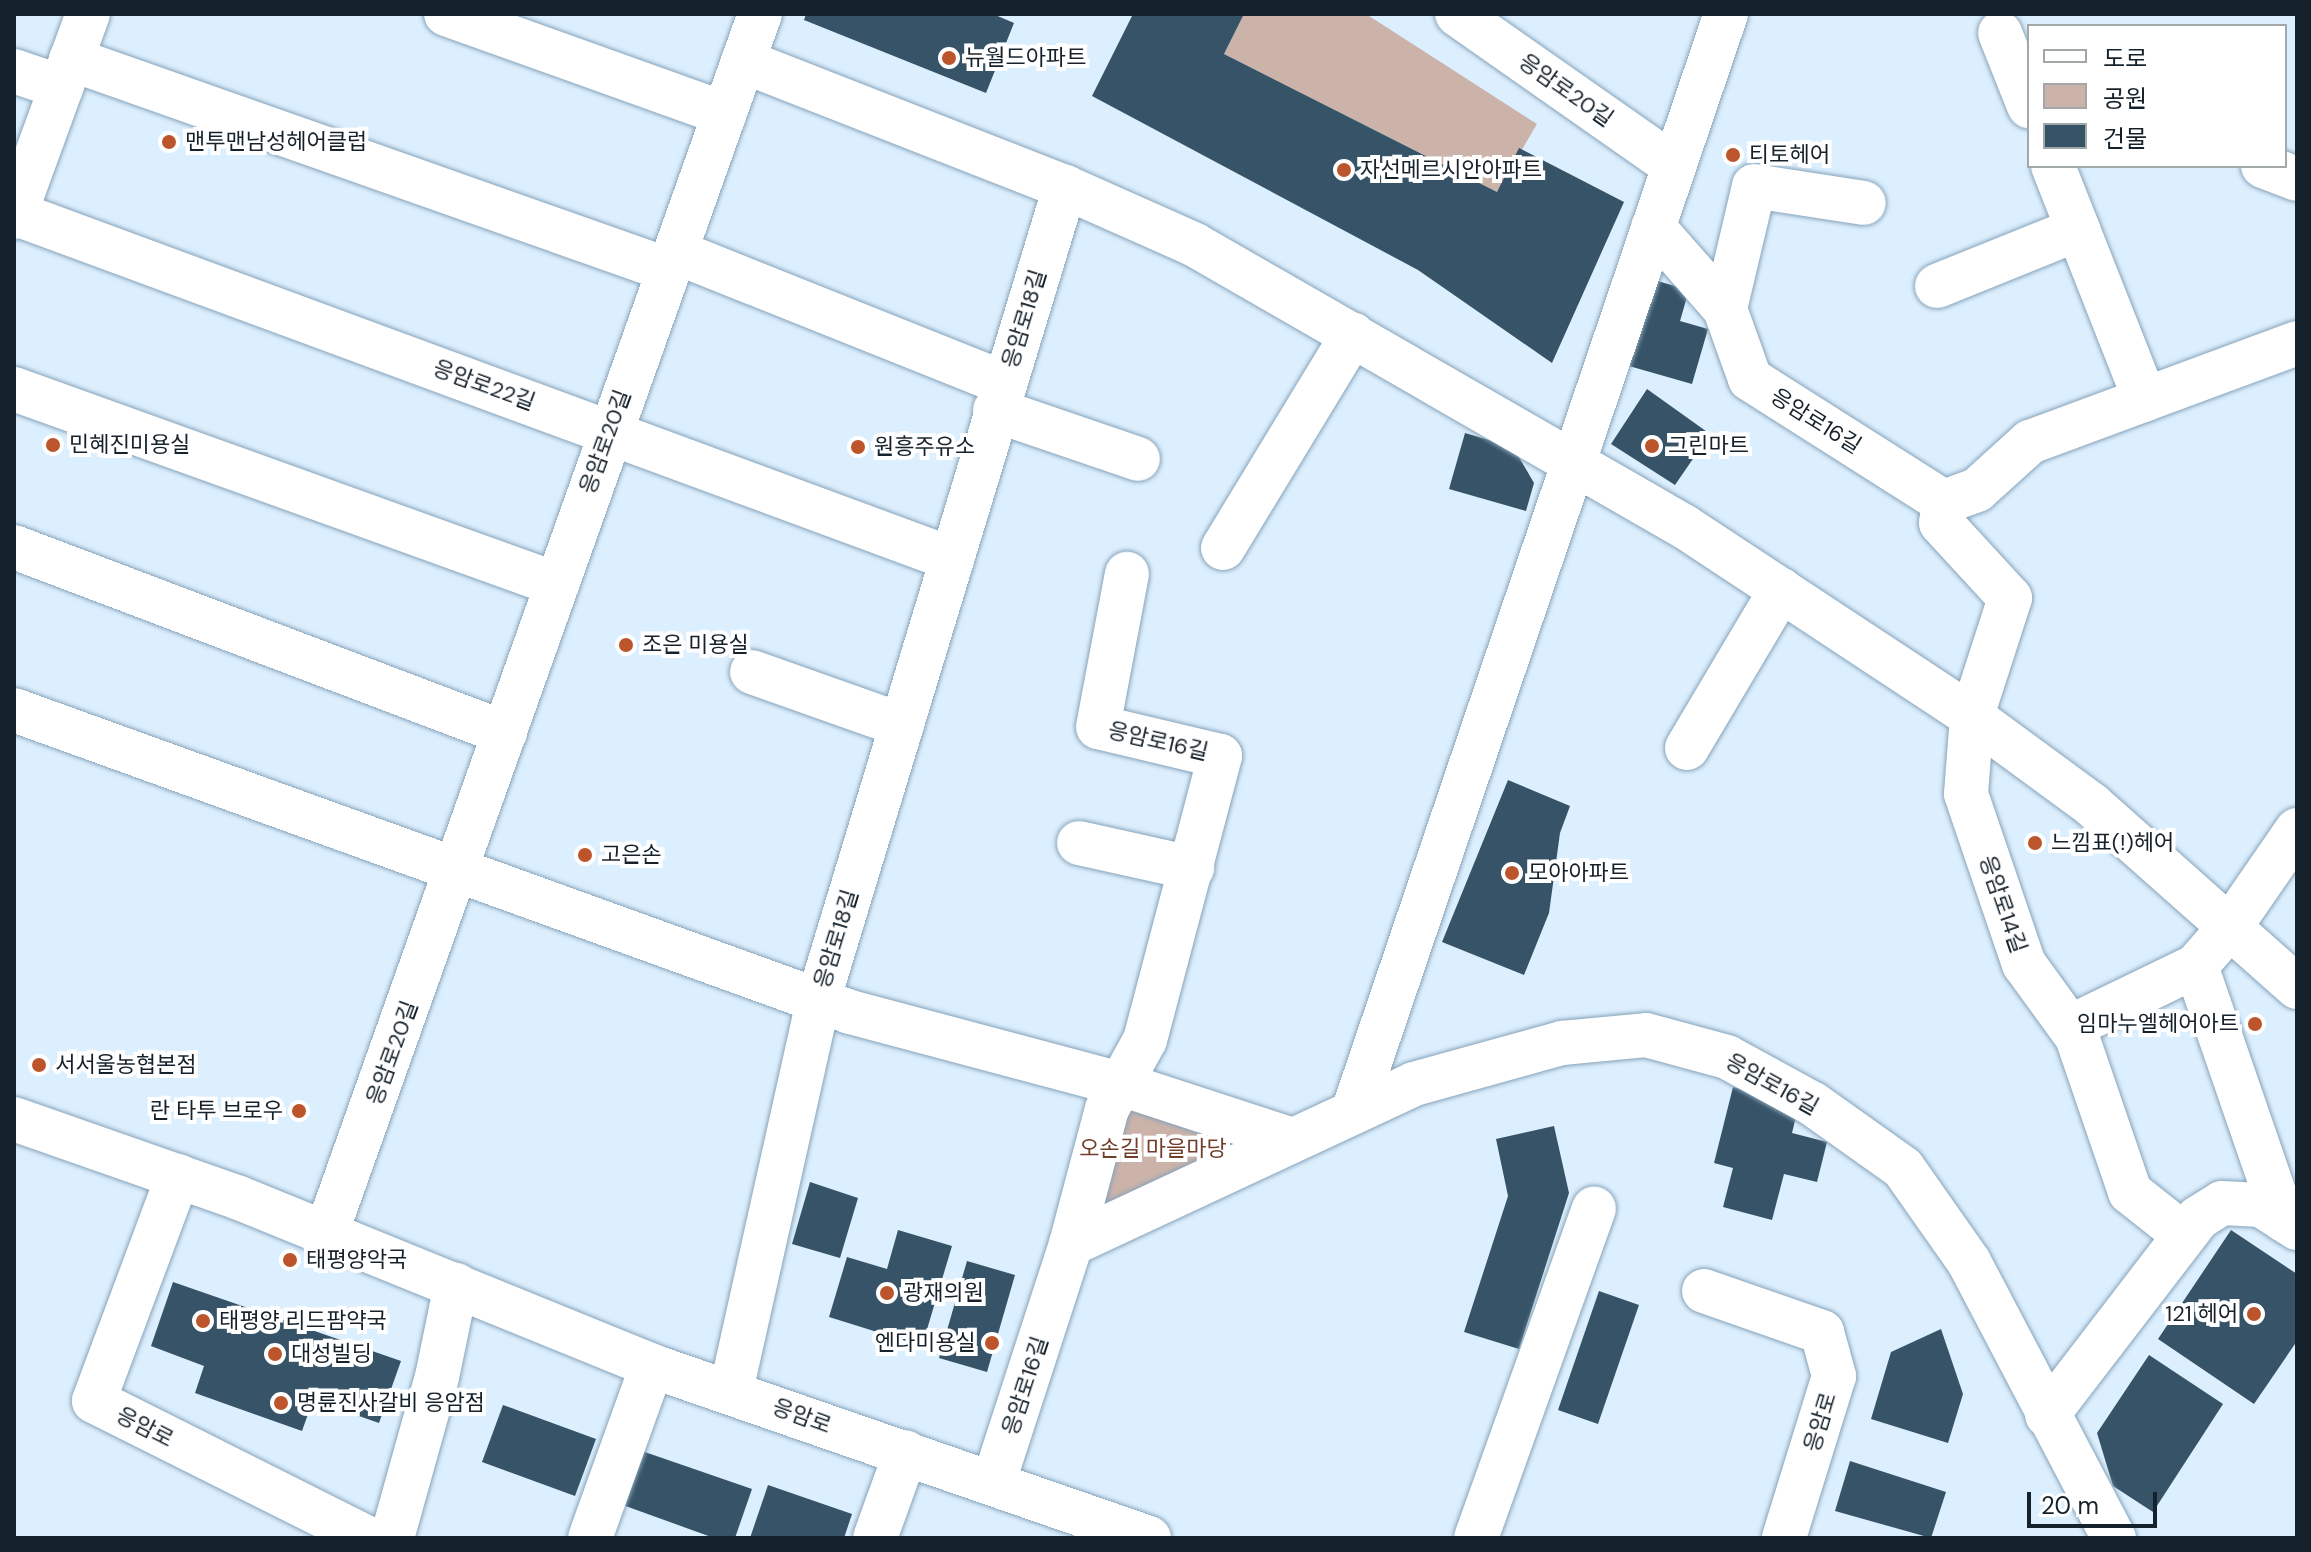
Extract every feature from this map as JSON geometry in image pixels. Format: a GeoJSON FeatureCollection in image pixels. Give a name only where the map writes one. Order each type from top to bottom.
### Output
{"type":"FeatureCollection","features":[{"type":"Feature","properties":{"kind":"street","name":"응암로22길"},"geometry":{"type":"LineString","coordinates":[[88,14],[14,214],[609,430],[952,559]]}},
{"type":"Feature","properties":{"kind":"street"},"geometry":{"type":"LineString","coordinates":[[446,14],[725,114]]}},
{"type":"Feature","properties":{"kind":"street","name":"응암로20길"},"geometry":{"type":"LineString","coordinates":[[326,1234],[457,873],[609,430],[673,261],[760,14]]}},
{"type":"Feature","properties":{"kind":"street","name":"응암로20길"},"geometry":{"type":"LineString","coordinates":[[1457,14],[1674,166]]}},
{"type":"Feature","properties":{"kind":"street"},"geometry":{"type":"LineString","coordinates":[[1353,1112],[1726,14]]}},
{"type":"Feature","properties":{"kind":"street"},"geometry":{"type":"LineString","coordinates":[[2000,33],[2027,101]]}},
{"type":"Feature","properties":{"kind":"street"},"geometry":{"type":"LineString","coordinates":[[743,61],[1065,187],[1195,245],[1575,462],[1781,590],[1972,716],[2092,805],[2297,987]]}},
{"type":"Feature","properties":{"kind":"street"},"geometry":{"type":"LineString","coordinates":[[14,71],[66,73],[673,261],[999,396],[1138,459]]}},
{"type":"Feature","properties":{"kind":"street"},"geometry":{"type":"LineString","coordinates":[[2054,168],[2145,399]]}},
{"type":"Feature","properties":{"kind":"street"},"geometry":{"type":"LineString","coordinates":[[2268,168],[2297,179]]}},
{"type":"Feature","properties":{"kind":"street"},"geometry":{"type":"LineString","coordinates":[[1725,309],[1754,186],[1864,203]]}},
{"type":"Feature","properties":{"kind":"street","name":"응암로18길"},"geometry":{"type":"LineString","coordinates":[[731,1391],[818,1001],[999,396],[1065,187]]}},
{"type":"Feature","properties":{"kind":"street","name":"응암로16길"},"geometry":{"type":"LineString","coordinates":[[1653,227],[1725,309],[1750,379],[1944,502]]}},
{"type":"Feature","properties":{"kind":"street"},"geometry":{"type":"LineString","coordinates":[[1937,286],[2078,229]]}},
{"type":"Feature","properties":{"kind":"street"},"geometry":{"type":"LineString","coordinates":[[1223,548],[1353,334]]}},
{"type":"Feature","properties":{"kind":"street"},"geometry":{"type":"LineString","coordinates":[[1972,716],[2010,598],[1941,523],[1944,502],[1977,490],[2030,442],[2297,343]]}},
{"type":"Feature","properties":{"kind":"street"},"geometry":{"type":"LineString","coordinates":[[14,389],[556,584]]}},
{"type":"Feature","properties":{"kind":"street"},"geometry":{"type":"LineString","coordinates":[[14,547],[505,733]]}},
{"type":"Feature","properties":{"kind":"street","name":"응암로16길"},"geometry":{"type":"LineString","coordinates":[[994,1481],[1071,1244],[1107,1109],[1145,1040],[1220,756],[1098,727],[1127,574]]}},
{"type":"Feature","properties":{"kind":"street"},"geometry":{"type":"LineString","coordinates":[[1687,748],[1781,590]]}},
{"type":"Feature","properties":{"kind":"street"},"geometry":{"type":"LineString","coordinates":[[752,672],[902,725]]}},
{"type":"Feature","properties":{"kind":"street"},"geometry":{"type":"LineString","coordinates":[[14,710],[457,873],[818,1001]]}},
{"type":"Feature","properties":{"kind":"street","name":"응암로14길"},"geometry":{"type":"LineString","coordinates":[[1972,716],[1966,794],[2024,964],[2070,1027],[2130,1192],[2183,1234]]}},
{"type":"Feature","properties":{"kind":"street"},"geometry":{"type":"LineString","coordinates":[[2070,1027],[2196,966],[2230,927],[2297,830]]}},
{"type":"Feature","properties":{"kind":"street"},"geometry":{"type":"LineString","coordinates":[[1079,843],[1192,868]]}},
{"type":"Feature","properties":{"kind":"street"},"geometry":{"type":"LineString","coordinates":[[2196,966],[2290,1224]]}},
{"type":"Feature","properties":{"kind":"street","name":"응암로18길"},"geometry":{"type":"LineString","coordinates":[[818,1001],[1121,1084]]}},
{"type":"Feature","properties":{"kind":"street","name":"응암로16길"},"geometry":{"type":"LineString","coordinates":[[1071,1244],[1414,1084],[1562,1043],[1646,1035],[1727,1057],[1813,1104],[1903,1168],[1969,1262],[2047,1415]]}},
{"type":"Feature","properties":{"kind":"street"},"geometry":{"type":"LineString","coordinates":[[1121,1084],[1292,1140]]}},
{"type":"Feature","properties":{"kind":"street","name":"응암로"},"geometry":{"type":"LineString","coordinates":[[14,1119],[178,1176],[652,1366],[994,1481],[1141,1537]]}},
{"type":"Feature","properties":{"kind":"street","name":"응암로"},"geometry":{"type":"LineString","coordinates":[[178,1176],[94,1401],[367,1538]]}},
{"type":"Feature","properties":{"kind":"street"},"geometry":{"type":"LineString","coordinates":[[2114,1538],[2047,1415],[2183,1234],[2222,1203],[2261,1205],[2290,1224]]}},
{"type":"Feature","properties":{"kind":"street"},"geometry":{"type":"LineString","coordinates":[[1476,1538],[1594,1208]]}},
{"type":"Feature","properties":{"kind":"street"},"geometry":{"type":"LineString","coordinates":[[392,1538],[456,1285]]}},
{"type":"Feature","properties":{"kind":"street","name":"응암로"},"geometry":{"type":"LineString","coordinates":[[1704,1291],[1822,1332],[1834,1376],[1784,1538]]}},
{"type":"Feature","properties":{"kind":"street"},"geometry":{"type":"LineString","coordinates":[[590,1538],[652,1366]]}},
{"type":"Feature","properties":{"kind":"street"},"geometry":{"type":"LineString","coordinates":[[875,1538],[906,1452]]}},
{"type":"Feature","properties":{"kind":"green space"},"geometry":{"type":"Polygon","coordinates":[[[1244,14],[1366,14],[1537,124],[1497,192],[1224,54],[1244,14]]]}},
{"type":"Feature","properties":{"kind":"green space","name":"오손길 마을마당"},"geometry":{"type":"Polygon","coordinates":[[[1126,1099],[1259,1140],[1091,1222],[1126,1099]]]}},
{"type":"Feature","properties":{"kind":"building","name":"뉴월드아파트"},"geometry":{"type":"Polygon","coordinates":[[[806,14],[993,14],[1014,23],[986,93],[804,20],[806,14]]]}},
{"type":"Feature","properties":{"kind":"building","name":"자선메르시안아파트"},"geometry":{"type":"Polygon","coordinates":[[[1133,14],[1244,14],[1224,54],[1497,192],[1519,148],[1624,202],[1552,363],[1418,270],[1092,96],[1133,14]]]}},
{"type":"Feature","properties":{"kind":"building"},"geometry":{"type":"Polygon","coordinates":[[[1654,280],[1689,290],[1680,321],[1708,329],[1692,384],[1629,366],[1654,280]]]}},
{"type":"Feature","properties":{"kind":"building"},"geometry":{"type":"Polygon","coordinates":[[[1647,389],[1710,434],[1675,485],[1611,444],[1647,389]]]}},
{"type":"Feature","properties":{"kind":"building"},"geometry":{"type":"Polygon","coordinates":[[[1465,433],[1513,447],[1534,483],[1526,511],[1449,489],[1465,433]]]}},
{"type":"Feature","properties":{"kind":"building","name":"모아아파트"},"geometry":{"type":"Polygon","coordinates":[[[1508,780],[1570,806],[1560,833],[1549,913],[1524,975],[1442,942],[1508,780]]]}},
{"type":"Feature","properties":{"kind":"building"},"geometry":{"type":"Polygon","coordinates":[[[1733,1087],[1799,1104],[1792,1133],[1827,1142],[1817,1182],[1784,1174],[1772,1220],[1723,1207],[1733,1168],[1714,1163],[1733,1087]]]}},
{"type":"Feature","properties":{"kind":"building"},"geometry":{"type":"Polygon","coordinates":[[[1554,1126],[1569,1193],[1519,1349],[1464,1332],[1508,1196],[1496,1139],[1554,1126]]]}},
{"type":"Feature","properties":{"kind":"building"},"geometry":{"type":"Polygon","coordinates":[[[810,1182],[858,1198],[840,1258],[792,1244],[810,1182]]]}},
{"type":"Feature","properties":{"kind":"building","name":"광재의원"},"geometry":{"type":"Polygon","coordinates":[[[898,1230],[952,1246],[922,1346],[829,1317],[847,1257],[887,1269],[898,1230]]]}},
{"type":"Feature","properties":{"kind":"building"},"geometry":{"type":"Polygon","coordinates":[[[2231,1230],[2297,1274],[2297,1341],[2254,1404],[2158,1339],[2231,1230]]]}},
{"type":"Feature","properties":{"kind":"building"},"geometry":{"type":"Polygon","coordinates":[[[967,1261],[1015,1275],[987,1372],[939,1358],[967,1261]]]}},
{"type":"Feature","properties":{"kind":"building","name":"대성빌딩"},"geometry":{"type":"Polygon","coordinates":[[[173,1282],[401,1361],[379,1423],[313,1400],[302,1431],[195,1393],[204,1366],[151,1346],[173,1282]]]}},
{"type":"Feature","properties":{"kind":"building"},"geometry":{"type":"Polygon","coordinates":[[[1599,1291],[1639,1305],[1598,1424],[1558,1410],[1599,1291]]]}},
{"type":"Feature","properties":{"kind":"building"},"geometry":{"type":"Polygon","coordinates":[[[1941,1329],[1963,1394],[1948,1443],[1871,1419],[1891,1352],[1941,1329]]]}},
{"type":"Feature","properties":{"kind":"building"},"geometry":{"type":"Polygon","coordinates":[[[2149,1355],[2223,1404],[2153,1512],[2113,1486],[2097,1433],[2149,1355]]]}},
{"type":"Feature","properties":{"kind":"building"},"geometry":{"type":"Polygon","coordinates":[[[503,1405],[596,1439],[575,1496],[482,1462],[503,1405]]]}},
{"type":"Feature","properties":{"kind":"building"},"geometry":{"type":"Polygon","coordinates":[[[639,1450],[752,1489],[735,1538],[714,1538],[620,1504],[639,1450]]]}},
{"type":"Feature","properties":{"kind":"building"},"geometry":{"type":"Polygon","coordinates":[[[1850,1461],[1946,1492],[1931,1538],[1835,1511],[1850,1461]]]}},
{"type":"Feature","properties":{"kind":"building"},"geometry":{"type":"Polygon","coordinates":[[[768,1485],[852,1514],[844,1538],[750,1538],[768,1485]]]}},
{"type":"Feature","properties":{"kind":"place","name":"뉴월드아파트"},"geometry":{"type":"Point","coordinates":[949,58]}},
{"type":"Feature","properties":{"kind":"place","name":"맨투맨남성헤어클럽"},"geometry":{"type":"Point","coordinates":[169,142]}},
{"type":"Feature","properties":{"kind":"place","name":"티토헤어"},"geometry":{"type":"Point","coordinates":[1733,155]}},
{"type":"Feature","properties":{"kind":"place","name":"자선메르시안아파트"},"geometry":{"type":"Point","coordinates":[1344,170]}},
{"type":"Feature","properties":{"kind":"place","name":"민혜진미용실"},"geometry":{"type":"Point","coordinates":[53,445]}},
{"type":"Feature","properties":{"kind":"place","name":"그린마트"},"geometry":{"type":"Point","coordinates":[1652,446]}},
{"type":"Feature","properties":{"kind":"place","name":"원흥주유소"},"geometry":{"type":"Point","coordinates":[858,447]}},
{"type":"Feature","properties":{"kind":"place","name":"조은 미용실"},"geometry":{"type":"Point","coordinates":[626,645]}},
{"type":"Feature","properties":{"kind":"place","name":"느낌표(!)헤어"},"geometry":{"type":"Point","coordinates":[2035,843]}},
{"type":"Feature","properties":{"kind":"place","name":"고은손"},"geometry":{"type":"Point","coordinates":[585,855]}},
{"type":"Feature","properties":{"kind":"place","name":"모아아파트"},"geometry":{"type":"Point","coordinates":[1512,873]}},
{"type":"Feature","properties":{"kind":"place","name":"임마누엘헤어아트"},"geometry":{"type":"Point","coordinates":[2255,1024]}},
{"type":"Feature","properties":{"kind":"place","name":"서서울농협본점"},"geometry":{"type":"Point","coordinates":[39,1065]}},
{"type":"Feature","properties":{"kind":"place","name":"란 타투 브로우"},"geometry":{"type":"Point","coordinates":[299,1111]}},
{"type":"Feature","properties":{"kind":"place","name":"태평양악국"},"geometry":{"type":"Point","coordinates":[290,1260]}},
{"type":"Feature","properties":{"kind":"place","name":"광재의원"},"geometry":{"type":"Point","coordinates":[887,1293]}},
{"type":"Feature","properties":{"kind":"place","name":"121 헤어"},"geometry":{"type":"Point","coordinates":[2254,1314]}},
{"type":"Feature","properties":{"kind":"place","name":"태평양 리드팜약국"},"geometry":{"type":"Point","coordinates":[203,1321]}},
{"type":"Feature","properties":{"kind":"place","name":"엔다미용실"},"geometry":{"type":"Point","coordinates":[992,1343]}},
{"type":"Feature","properties":{"kind":"place","name":"대성빌딩"},"geometry":{"type":"Point","coordinates":[275,1354]}},
{"type":"Feature","properties":{"kind":"place","name":"명륜진사갈비 응암점"},"geometry":{"type":"Point","coordinates":[281,1403]}}]}
